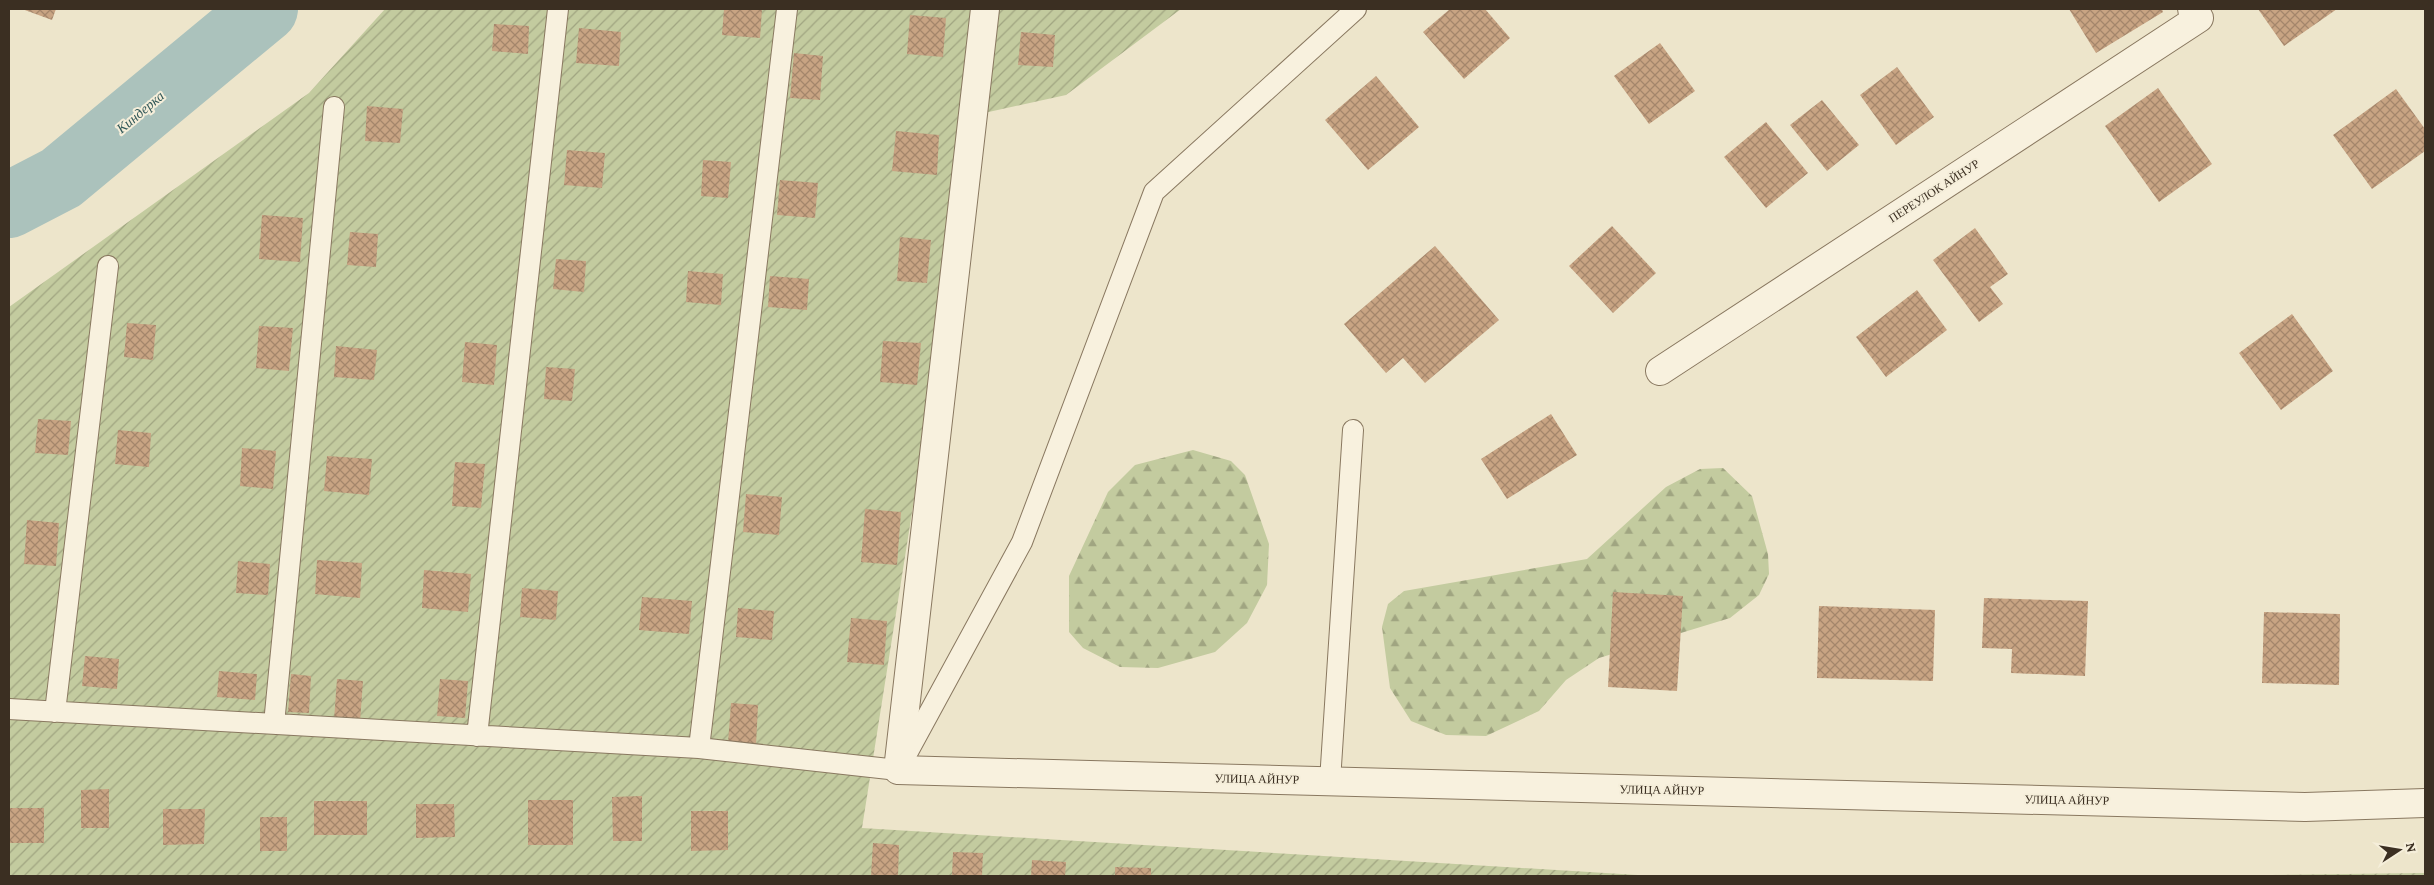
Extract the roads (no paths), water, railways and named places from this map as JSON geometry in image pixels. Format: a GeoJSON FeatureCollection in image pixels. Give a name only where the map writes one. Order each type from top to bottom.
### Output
{"type":"FeatureCollection","features":[{"type":"Feature","properties":{"kind":"street"},"geometry":{"type":"LineString","coordinates":[[898,770],[985,9]]}},
{"type":"Feature","properties":{"kind":"street","name":"ПЕРЕУЛОК АЙНУР"},"geometry":{"type":"LineString","coordinates":[[1660,371],[2199,18],[2192,9]]}},
{"type":"Feature","properties":{"kind":"street","name":"УЛИЦА АЙНУР"},"geometry":{"type":"LineString","coordinates":[[898,770],[2305,806],[2425,803]]}},
{"type":"Feature","properties":{"kind":"lane"},"geometry":{"type":"LineString","coordinates":[[477,736],[558,9]]}},
{"type":"Feature","properties":{"kind":"lane"},"geometry":{"type":"LineString","coordinates":[[699,748],[787,9]]}},
{"type":"Feature","properties":{"kind":"lane"},"geometry":{"type":"LineString","coordinates":[[9,709],[699,748],[898,770],[1022,542],[1154,192],[1356,9]]}},
{"type":"Feature","properties":{"kind":"lane"},"geometry":{"type":"LineString","coordinates":[[274,724],[334,107]]}},
{"type":"Feature","properties":{"kind":"lane"},"geometry":{"type":"LineString","coordinates":[[55,712],[108,266]]}},
{"type":"Feature","properties":{"kind":"lane"},"geometry":{"type":"LineString","coordinates":[[1330,781],[1352,430]]}},
{"type":"Feature","properties":{"kind":"waterway","name":"Киндерка"},"geometry":{"type":"LineString","coordinates":[[9,205],[61,178],[265,9]]}}]}
